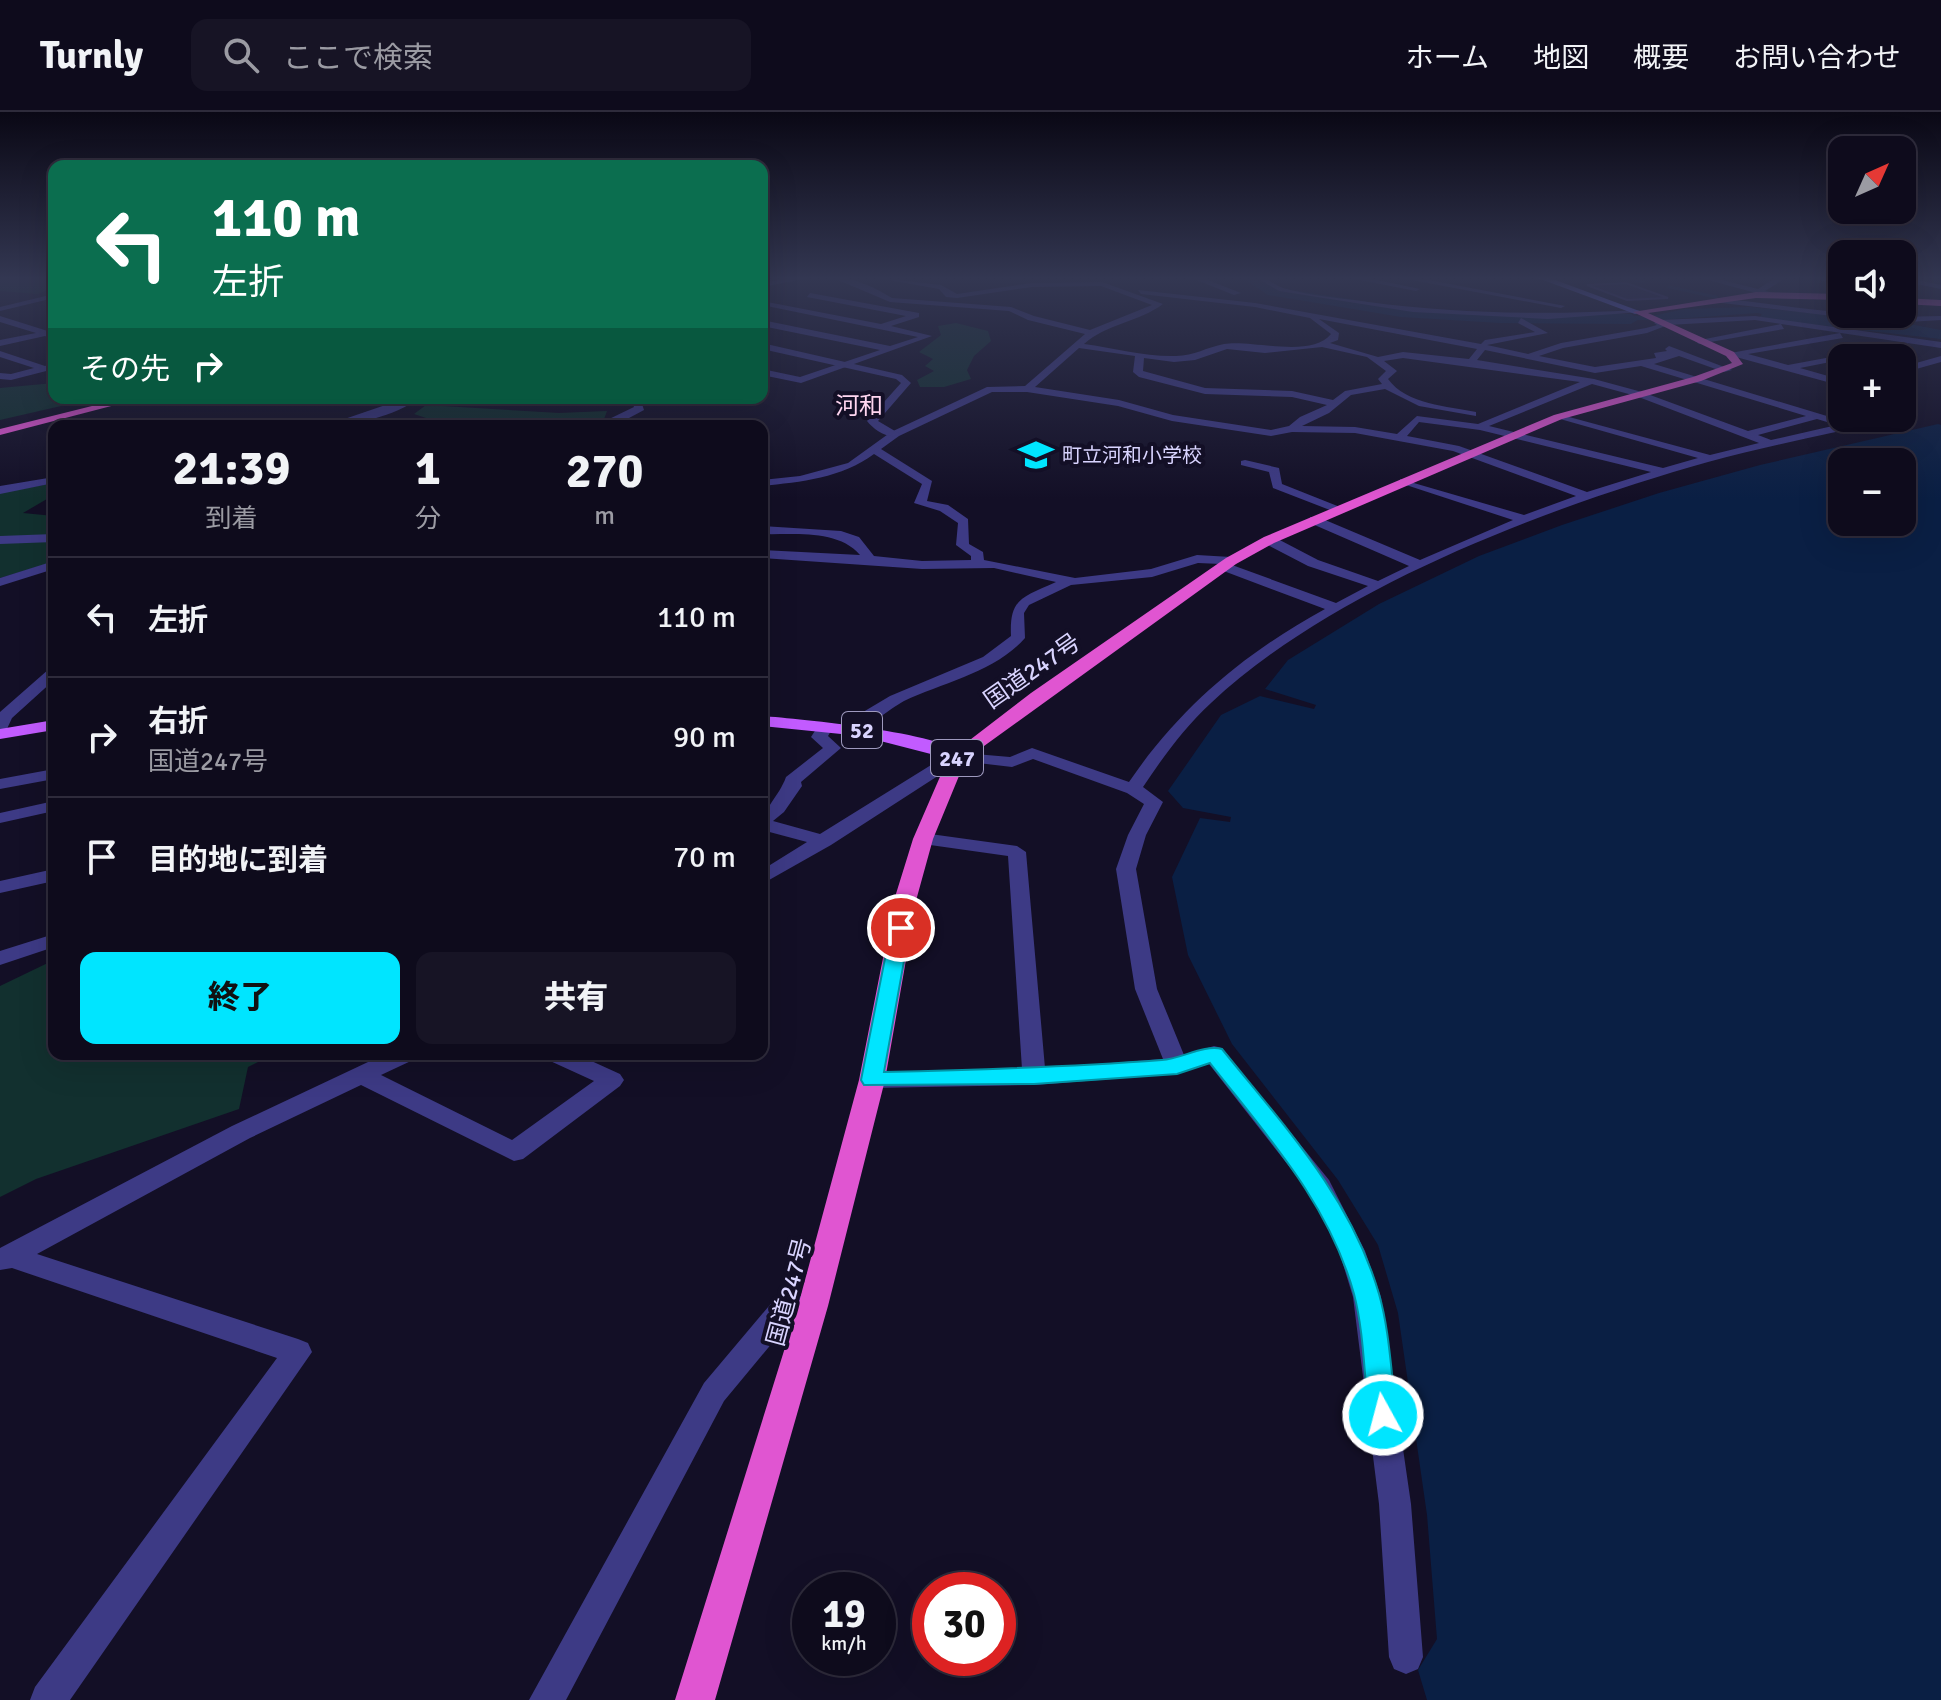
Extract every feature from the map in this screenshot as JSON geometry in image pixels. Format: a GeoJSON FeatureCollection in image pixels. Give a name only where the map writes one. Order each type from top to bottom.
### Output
{"type":"FeatureCollection","features":[{"type":"Feature","properties":{"kind":"highway"},"geometry":{"type":"LineString","coordinates":[[1717,351],[1732,360]]}},
{"type":"Feature","properties":{"kind":"highway","name":"国道247号"},"geometry":{"type":"LineString","coordinates":[[695,1700],[813,1306],[872,1080],[906,897],[923,839],[958,756],[1037,697],[1229,564],[1269,540],[1558,417],[1695,380],[1732,360]]}},
{"type":"Feature","properties":{"kind":"highway"},"geometry":{"type":"LineString","coordinates":[[0,425],[88,404]]}},
{"type":"Feature","properties":{"kind":"highway"},"geometry":{"type":"LineString","coordinates":[[48,420],[113,404]]}},
{"type":"Feature","properties":{"kind":"highway"},"geometry":{"type":"LineString","coordinates":[[0,432],[48,420]]}},
{"type":"Feature","properties":{"kind":"main road","name":"52"},"geometry":{"type":"LineString","coordinates":[[768,721],[849,727],[904,738],[958,756]]}},
{"type":"Feature","properties":{"kind":"main road"},"geometry":{"type":"LineString","coordinates":[[0,734],[48,726]]}},
{"type":"Feature","properties":{"kind":"street"},"geometry":{"type":"LineString","coordinates":[[786,351],[884,372],[906,383],[872,421],[895,434]]}},
{"type":"Feature","properties":{"kind":"street"},"geometry":{"type":"LineString","coordinates":[[768,373],[801,380],[884,351]]}},
{"type":"Feature","properties":{"kind":"street"},"geometry":{"type":"LineString","coordinates":[[1027,389],[1068,351]]}},
{"type":"Feature","properties":{"kind":"street"},"geometry":{"type":"LineString","coordinates":[[1111,351],[1174,359],[1212,351]]}},
{"type":"Feature","properties":{"kind":"street"},"geometry":{"type":"LineString","coordinates":[[1350,351],[1379,359],[1403,355],[1471,362],[1591,381],[1639,394],[1770,443]]}},
{"type":"Feature","properties":{"kind":"street"},"geometry":{"type":"LineString","coordinates":[[1471,362],[1477,351]]}},
{"type":"Feature","properties":{"kind":"street"},"geometry":{"type":"LineString","coordinates":[[1505,351],[1595,370],[1666,359],[1657,355],[1680,353]]}},
{"type":"Feature","properties":{"kind":"street"},"geometry":{"type":"LineString","coordinates":[[1518,369],[1529,356],[1542,351]]}},
{"type":"Feature","properties":{"kind":"street"},"geometry":{"type":"LineString","coordinates":[[1675,351],[1786,368],[1828,379]]}},
{"type":"Feature","properties":{"kind":"street"},"geometry":{"type":"LineString","coordinates":[[1732,360],[1766,351]]}},
{"type":"Feature","properties":{"kind":"street"},"geometry":{"type":"LineString","coordinates":[[1804,351],[1828,357]]}},
{"type":"Feature","properties":{"kind":"street"},"geometry":{"type":"LineString","coordinates":[[0,354],[48,367]]}},
{"type":"Feature","properties":{"kind":"street"},"geometry":{"type":"LineString","coordinates":[[1140,356],[1138,372],[1142,375],[1205,391],[1292,394],[1332,403]]}},
{"type":"Feature","properties":{"kind":"street"},"geometry":{"type":"LineString","coordinates":[[1379,359],[1392,371],[1383,379],[1386,386]]}},
{"type":"Feature","properties":{"kind":"street"},"geometry":{"type":"LineString","coordinates":[[1916,366],[1941,359]]}},
{"type":"Feature","properties":{"kind":"street"},"geometry":{"type":"LineString","coordinates":[[1732,360],[1828,388]]}},
{"type":"Feature","properties":{"kind":"street"},"geometry":{"type":"LineString","coordinates":[[1638,362],[1828,419]]}},
{"type":"Feature","properties":{"kind":"street"},"geometry":{"type":"LineString","coordinates":[[1786,368],[1828,362]]}},
{"type":"Feature","properties":{"kind":"street"},"geometry":{"type":"LineString","coordinates":[[1916,362],[1922,364]]}},
{"type":"Feature","properties":{"kind":"street"},"geometry":{"type":"LineString","coordinates":[[0,376],[11,377],[48,367]]}},
{"type":"Feature","properties":{"kind":"street"},"geometry":{"type":"LineString","coordinates":[[1568,377],[1587,367]]}},
{"type":"Feature","properties":{"kind":"street"},"geometry":{"type":"LineString","coordinates":[[1480,427],[1591,381]]}},
{"type":"Feature","properties":{"kind":"street"},"geometry":{"type":"LineString","coordinates":[[1292,429],[1304,419],[1325,411],[1348,393],[1386,386],[1425,405],[1496,418]]}},
{"type":"Feature","properties":{"kind":"street"},"geometry":{"type":"LineString","coordinates":[[768,482],[800,479],[852,465],[895,434],[990,389],[1027,389],[1119,403],[1172,418],[1271,433],[1292,429],[1355,430],[1472,452],[1587,496]]}},
{"type":"Feature","properties":{"kind":"street"},"geometry":{"type":"LineString","coordinates":[[350,420],[403,404]]}},
{"type":"Feature","properties":{"kind":"street"},"geometry":{"type":"LineString","coordinates":[[618,420],[640,408],[638,404]]}},
{"type":"Feature","properties":{"kind":"street"},"geometry":{"type":"LineString","coordinates":[[1692,453],[1818,416]]}},
{"type":"Feature","properties":{"kind":"street"},"geometry":{"type":"LineString","coordinates":[[1558,417],[1710,458]]}},
{"type":"Feature","properties":{"kind":"street"},"geometry":{"type":"LineString","coordinates":[[1398,439],[1417,419],[1480,427],[1662,471]]}},
{"type":"Feature","properties":{"kind":"street"},"geometry":{"type":"LineString","coordinates":[[1133,789],[1156,751],[1206,697],[1254,657],[1378,585],[1523,519],[1587,496],[1710,458],[1828,431]]}},
{"type":"Feature","properties":{"kind":"street"},"geometry":{"type":"LineString","coordinates":[[874,449],[928,483],[920,503],[944,508],[964,522],[962,545],[978,555],[977,563]]}},
{"type":"Feature","properties":{"kind":"street"},"geometry":{"type":"LineString","coordinates":[[1245,463],[1275,470],[1277,486],[1339,509]]}},
{"type":"Feature","properties":{"kind":"street"},"geometry":{"type":"LineString","coordinates":[[0,490],[48,481]]}},
{"type":"Feature","properties":{"kind":"street"},"geometry":{"type":"LineString","coordinates":[[1404,481],[1523,519]]}},
{"type":"Feature","properties":{"kind":"street"},"geometry":{"type":"LineString","coordinates":[[1314,520],[1419,565]]}},
{"type":"Feature","properties":{"kind":"street"},"geometry":{"type":"LineString","coordinates":[[768,530],[837,534],[854,540],[870,559]]}},
{"type":"Feature","properties":{"kind":"street"},"geometry":{"type":"LineString","coordinates":[[0,540],[48,538]]}},
{"type":"Feature","properties":{"kind":"street"},"geometry":{"type":"LineString","coordinates":[[1269,540],[1313,563],[1378,585]]}},
{"type":"Feature","properties":{"kind":"street"},"geometry":{"type":"LineString","coordinates":[[768,554],[922,565],[977,563],[1069,581]]}},
{"type":"Feature","properties":{"kind":"street"},"geometry":{"type":"LineString","coordinates":[[849,727],[896,699],[988,660],[1018,638],[1017,613],[1024,602],[1069,581],[1152,573],[1197,559],[1229,564],[1336,608]]}},
{"type":"Feature","properties":{"kind":"street"},"geometry":{"type":"LineString","coordinates":[[0,582],[48,567]]}},
{"type":"Feature","properties":{"kind":"street"},"geometry":{"type":"LineString","coordinates":[[0,728],[5,716],[48,677]]}},
{"type":"Feature","properties":{"kind":"street"},"geometry":{"type":"LineString","coordinates":[[768,817],[793,786],[792,781],[833,748],[819,737],[826,726]]}},
{"type":"Feature","properties":{"kind":"street"},"geometry":{"type":"LineString","coordinates":[[768,874],[958,756],[1012,762],[1032,753],[1133,789],[1154,802],[1137,835],[1126,869],[1146,989],[1177,1066]]}},
{"type":"Feature","properties":{"kind":"street"},"geometry":{"type":"LineString","coordinates":[[0,784],[48,775]]}},
{"type":"Feature","properties":{"kind":"street"},"geometry":{"type":"LineString","coordinates":[[0,818],[48,807]]}},
{"type":"Feature","properties":{"kind":"street"},"geometry":{"type":"LineString","coordinates":[[768,825],[824,841]]}},
{"type":"Feature","properties":{"kind":"street"},"geometry":{"type":"LineString","coordinates":[[923,839],[1017,852],[1034,1077]]}},
{"type":"Feature","properties":{"kind":"street"},"geometry":{"type":"LineString","coordinates":[[0,887],[48,876]]}},
{"type":"Feature","properties":{"kind":"street"},"geometry":{"type":"LineString","coordinates":[[0,958],[48,942]]}},
{"type":"Feature","properties":{"kind":"street"},"geometry":{"type":"LineString","coordinates":[[872,1080],[1034,1077],[1177,1066],[1214,1054],[1320,1187],[1352,1251],[1367,1297],[1395,1504],[1406,1657]]}},
{"type":"Feature","properties":{"kind":"street"},"geometry":{"type":"LineString","coordinates":[[4,1259],[241,1132],[392,1060]]}},
{"type":"Feature","properties":{"kind":"street"},"geometry":{"type":"LineString","coordinates":[[361,1075],[514,1152],[612,1080],[569,1060]]}},
{"type":"Feature","properties":{"kind":"street"},"geometry":{"type":"LineString","coordinates":[[4,1259],[298,1352],[48,1700]]}},
{"type":"Feature","properties":{"kind":"street"},"geometry":{"type":"LineString","coordinates":[[547,1700],[714,1392],[784,1308],[813,1306]]}},
{"type":"Feature","properties":{"kind":"green space"},"geometry":{"type":"Polygon","coordinates":[[[980,351],[967,370],[971,379],[944,387],[920,387],[917,380],[934,371],[925,366],[933,359],[919,352],[980,351]]]}},
{"type":"Feature","properties":{"kind":"green space"},"geometry":{"type":"Polygon","coordinates":[[[48,384],[48,404],[70,404],[0,420],[0,388],[48,384]]]}},
{"type":"Feature","properties":{"kind":"green space"},"geometry":{"type":"Polygon","coordinates":[[[426,405],[559,413],[607,411],[604,420],[432,420],[414,414],[426,405]]]}},
{"type":"Feature","properties":{"kind":"green space"},"geometry":{"type":"Polygon","coordinates":[[[48,484],[48,498],[23,513],[48,515],[48,564],[0,578],[0,493],[48,484]]]}},
{"type":"Feature","properties":{"kind":"green space"},"geometry":{"type":"Polygon","coordinates":[[[48,963],[48,1060],[262,1060],[248,1067],[239,1109],[36,1179],[0,1197],[0,986],[48,963]]]}},
{"type":"Feature","properties":{"kind":"water"},"geometry":{"type":"Polygon","coordinates":[[[1941,425],[1941,1700],[1427,1700],[1418,1670],[1437,1639],[1427,1515],[1398,1313],[1378,1245],[1338,1180],[1232,1044],[1188,955],[1172,877],[1200,818],[1230,822],[1231,817],[1183,808],[1168,791],[1221,715],[1260,696],[1314,709],[1316,705],[1265,689],[1288,660],[1379,604],[1479,556],[1659,493],[1828,449],[1828,536],[1916,536],[1916,448],[1834,448],[1941,425]]]}},
{"type":"Feature","properties":{"kind":"place","name":"町立河和小学校"},"geometry":{"type":"Point","coordinates":[1036,455]}},
{"type":"Feature","properties":{"kind":"district","name":"河和"},"geometry":{"type":"Point","coordinates":[859,406]}},
{"type":"Feature","properties":{"kind":"route"},"geometry":{"type":"LineString","coordinates":[[901,928],[872,1080],[1034,1077],[1177,1066],[1214,1054],[1320,1187],[1352,1251],[1367,1297],[1383,1415]]}}]}
